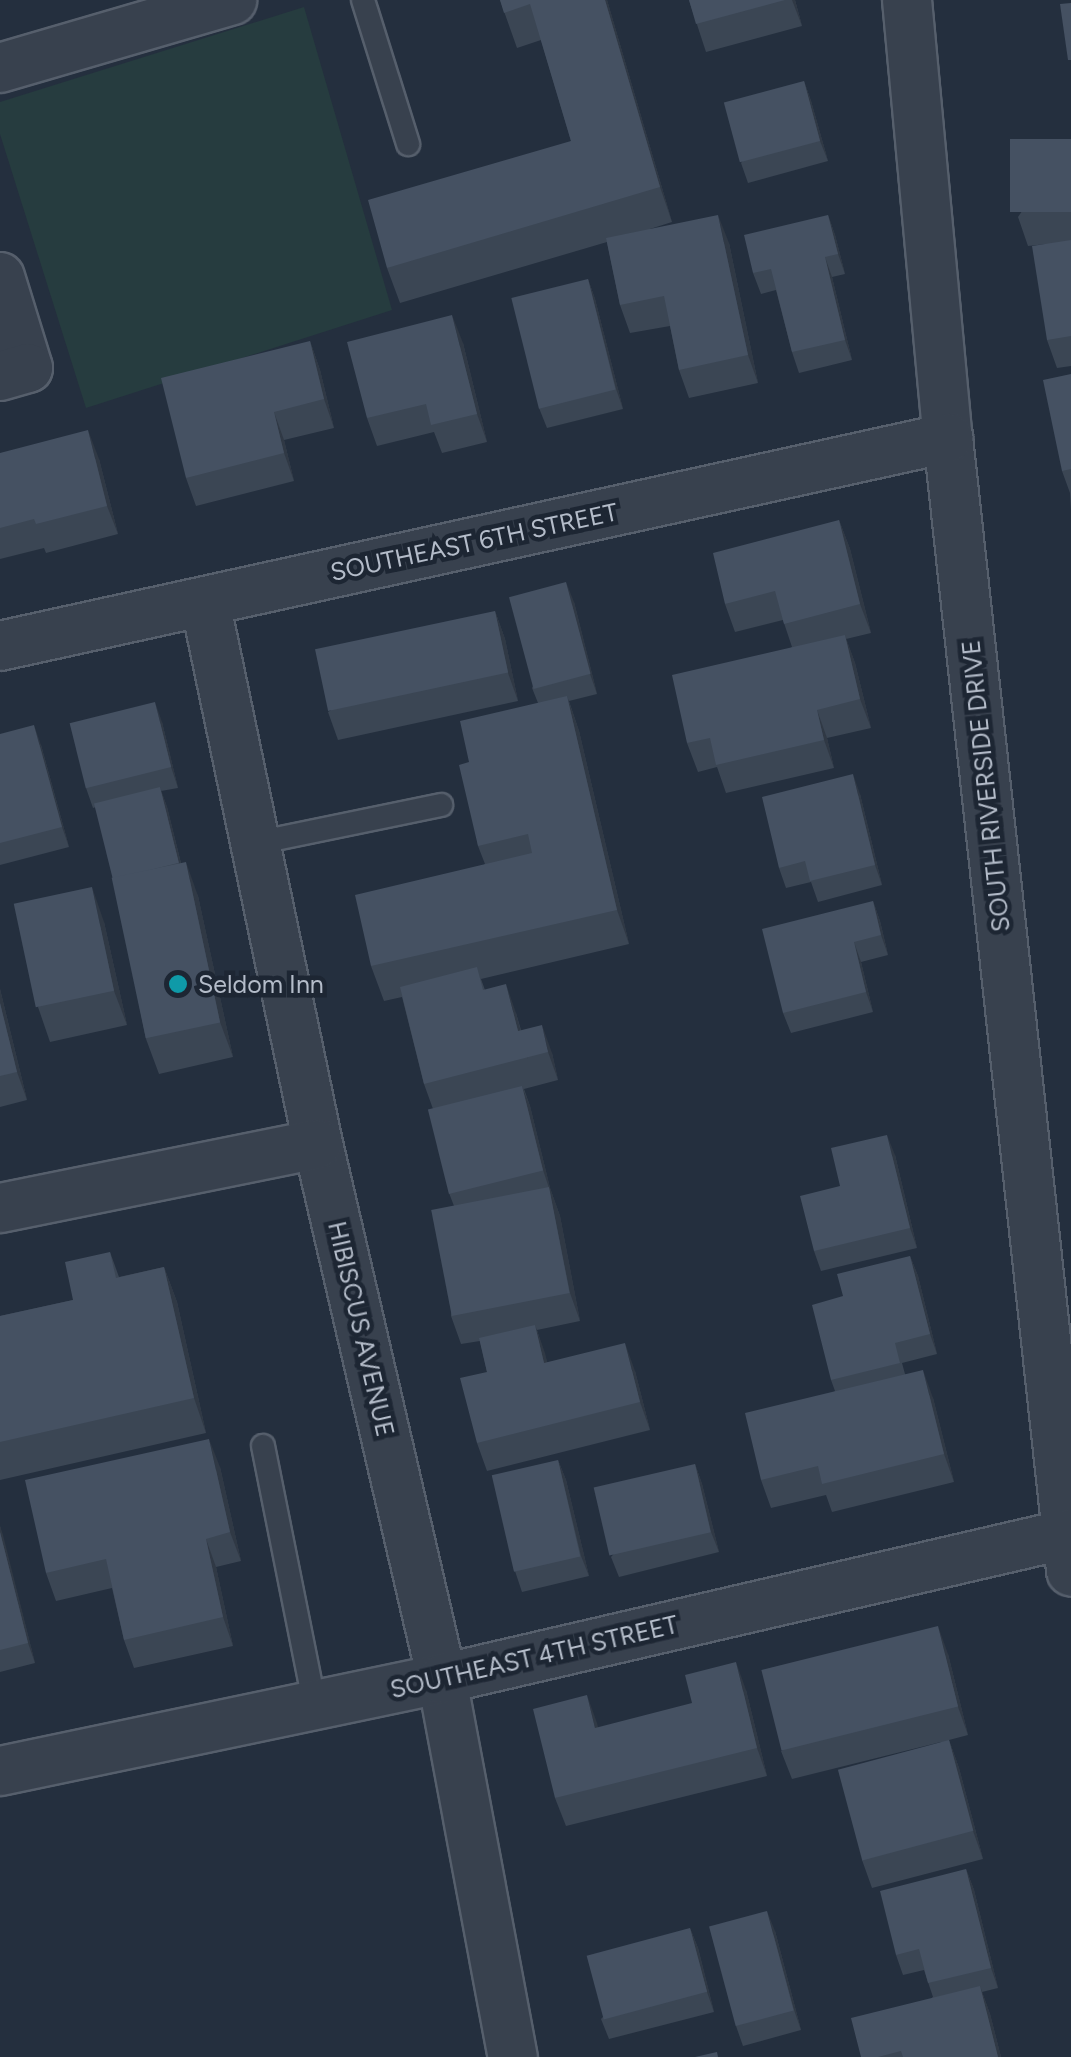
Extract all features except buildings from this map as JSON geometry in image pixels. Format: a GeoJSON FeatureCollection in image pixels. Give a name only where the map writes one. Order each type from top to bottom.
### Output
{"type":"FeatureCollection","features":[{"type":"Feature","properties":{"kind":"street"},"geometry":{"type":"LineString","coordinates":[[0,68],[232,0]]}},
{"type":"Feature","properties":{"kind":"street","name":"SOUTH RIVERSIDE DRIVE"},"geometry":{"type":"LineString","coordinates":[[907,0],[948,438],[1069,1553]]}},
{"type":"Feature","properties":{"kind":"street"},"geometry":{"type":"LineString","coordinates":[[0,277],[14,372]]}},
{"type":"Feature","properties":{"kind":"street","name":"SOUTHEAST 6TH STREET"},"geometry":{"type":"LineString","coordinates":[[0,646],[948,438]]}},
{"type":"Feature","properties":{"kind":"street","name":"HIBISCUS AVENUE"},"geometry":{"type":"LineString","coordinates":[[205,602],[318,1144],[442,1679],[513,2057]]}},
{"type":"Feature","properties":{"kind":"street"},"geometry":{"type":"LineString","coordinates":[[0,1208],[318,1144]]}},
{"type":"Feature","properties":{"kind":"street","name":"SOUTHEAST 4TH STREET"},"geometry":{"type":"LineString","coordinates":[[0,1771],[1069,1553]]}},
{"type":"Feature","properties":{"kind":"lane"},"geometry":{"type":"LineString","coordinates":[[364,0],[408,144]]}},
{"type":"Feature","properties":{"kind":"lane"},"geometry":{"type":"LineString","coordinates":[[256,843],[441,804]]}},
{"type":"Feature","properties":{"kind":"lane"},"geometry":{"type":"LineString","coordinates":[[263,1446],[315,1706]]}},
{"type":"Feature","properties":{"kind":"green space"},"geometry":{"type":"Polygon","coordinates":[[[304,7],[392,310],[86,408],[0,134],[0,102],[304,7]]]}},
{"type":"Feature","properties":{"kind":"place","name":"Seldom Inn"},"geometry":{"type":"Point","coordinates":[178,984]}}]}
